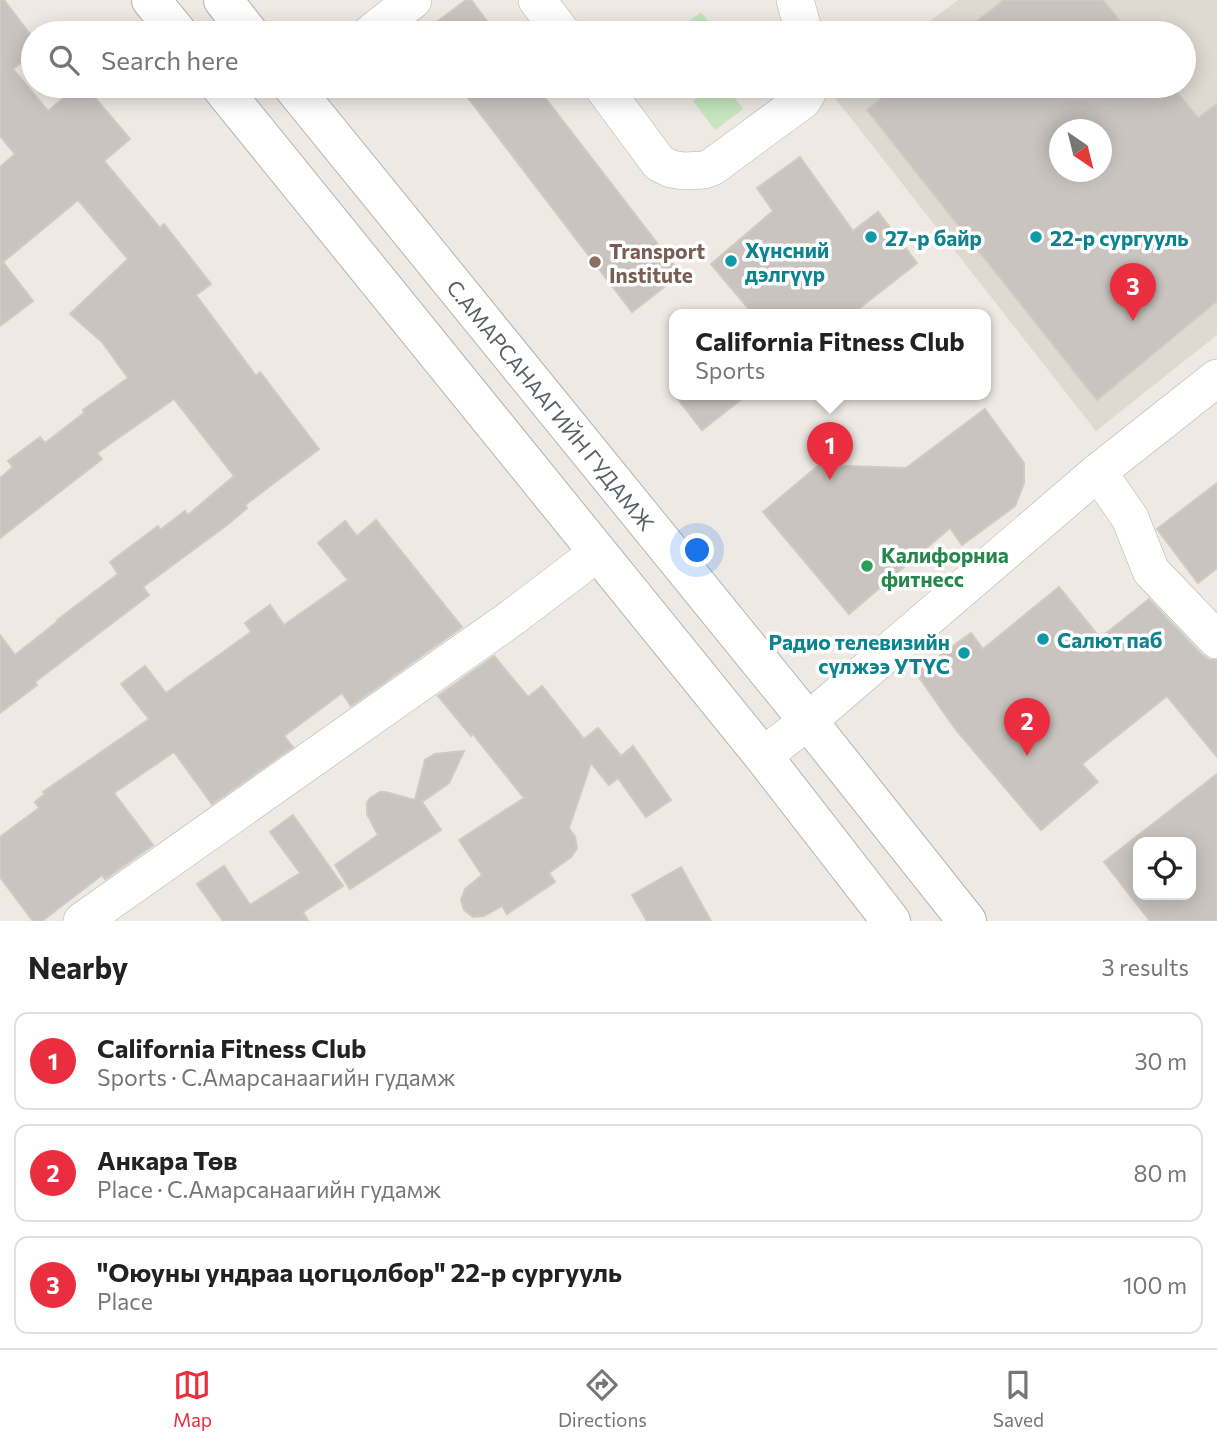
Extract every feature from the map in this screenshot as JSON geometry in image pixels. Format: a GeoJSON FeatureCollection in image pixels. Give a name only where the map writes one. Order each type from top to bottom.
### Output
{"type":"FeatureCollection","features":[{"type":"Feature","properties":{"kind":"main road"},"geometry":{"type":"LineString","coordinates":[[151,0],[168,21]]}},
{"type":"Feature","properties":{"kind":"main road"},"geometry":{"type":"LineString","coordinates":[[223,0],[240,21]]}},
{"type":"Feature","properties":{"kind":"main road"},"geometry":{"type":"LineString","coordinates":[[230,98],[763,756],[891,921]]}},
{"type":"Feature","properties":{"kind":"main road"},"geometry":{"type":"LineString","coordinates":[[255,129],[288,98]]}},
{"type":"Feature","properties":{"kind":"main road","name":"С.АМАРСАНААГИЙН ГУДАМЖ"},"geometry":{"type":"LineString","coordinates":[[307,98],[967,921]]}},
{"type":"Feature","properties":{"kind":"street"},"geometry":{"type":"LineString","coordinates":[[386,21],[413,0]]}},
{"type":"Feature","properties":{"kind":"street"},"geometry":{"type":"LineString","coordinates":[[537,0],[553,21]]}},
{"type":"Feature","properties":{"kind":"street"},"geometry":{"type":"LineString","coordinates":[[795,0],[801,21]]}},
{"type":"Feature","properties":{"kind":"street"},"geometry":{"type":"LineString","coordinates":[[611,98],[659,163],[671,169],[694,171],[712,167],[804,98]]}},
{"type":"Feature","properties":{"kind":"street"},"geometry":{"type":"LineString","coordinates":[[763,756],[808,721],[1098,472],[1217,378]]}},
{"type":"Feature","properties":{"kind":"street"},"geometry":{"type":"LineString","coordinates":[[1098,472],[1130,518],[1151,571],[1217,640]]}},
{"type":"Feature","properties":{"kind":"street"},"geometry":{"type":"LineString","coordinates":[[82,921],[513,617],[597,553]]}},
{"type":"Feature","properties":{"kind":"shaded area"},"geometry":{"type":"Polygon","coordinates":[[[958,0],[1217,0],[1217,335],[1096,431],[835,98],[1196,98],[1196,21],[930,21],[958,0]]]}},
{"type":"Feature","properties":{"kind":"green space"},"geometry":{"type":"Polygon","coordinates":[[[701,12],[708,21],[689,21],[701,12]]]}},
{"type":"Feature","properties":{"kind":"green space"},"geometry":{"type":"Polygon","coordinates":[[[697,98],[735,98],[743,109],[715,130],[693,101],[697,98]]]}},
{"type":"Feature","properties":{"kind":"building"},"geometry":{"type":"Polygon","coordinates":[[[0,0],[4,0],[21,22],[21,63],[13,69],[21,79],[21,98],[37,98],[48,111],[64,98],[95,98],[130,139],[104,161],[160,228],[164,224],[211,284],[196,295],[256,376],[260,372],[319,449],[245,505],[247,508],[227,525],[143,587],[149,595],[35,682],[37,685],[0,713],[0,635],[15,655],[118,574],[110,562],[158,526],[160,530],[185,511],[188,515],[234,476],[174,399],[97,453],[102,459],[0,538],[0,478],[13,467],[8,461],[40,437],[45,443],[84,413],[83,410],[128,378],[102,342],[70,314],[128,259],[78,200],[3,262],[33,301],[0,326],[0,167],[15,154],[0,136],[0,0]]]}},
{"type":"Feature","properties":{"kind":"building"},"geometry":{"type":"Polygon","coordinates":[[[466,0],[471,0],[487,21],[438,21],[466,0]]]}},
{"type":"Feature","properties":{"kind":"building"},"geometry":{"type":"Polygon","coordinates":[[[1004,0],[1103,0],[1120,21],[977,21],[1004,0]]]}},
{"type":"Feature","properties":{"kind":"building"},"geometry":{"type":"Polygon","coordinates":[[[468,98],[545,98],[681,274],[632,312],[468,98]]]}},
{"type":"Feature","properties":{"kind":"building"},"geometry":{"type":"Polygon","coordinates":[[[882,98],[1182,98],[1198,118],[1217,104],[1217,301],[1097,400],[867,110],[882,98]]]}},
{"type":"Feature","properties":{"kind":"building"},"geometry":{"type":"Polygon","coordinates":[[[800,157],[853,231],[878,212],[917,263],[858,309],[749,309],[711,264],[773,211],[757,188],[800,157]]]}},
{"type":"Feature","properties":{"kind":"building"},"geometry":{"type":"Polygon","coordinates":[[[679,400],[740,400],[702,430],[679,400]]]}},
{"type":"Feature","properties":{"kind":"building"},"geometry":{"type":"Polygon","coordinates":[[[985,409],[1024,463],[1024,483],[1015,506],[962,545],[950,528],[849,614],[763,512],[819,465],[906,468],[985,409]]]}},
{"type":"Feature","properties":{"kind":"building"},"geometry":{"type":"Polygon","coordinates":[[[1217,483],[1217,568],[1198,583],[1157,529],[1217,483]]]}},
{"type":"Feature","properties":{"kind":"building"},"geometry":{"type":"Polygon","coordinates":[[[376,520],[462,627],[351,706],[342,693],[284,736],[293,747],[212,804],[174,752],[114,793],[153,845],[105,879],[102,875],[42,921],[33,921],[0,877],[0,837],[39,808],[35,802],[45,794],[43,792],[149,719],[121,684],[145,666],[166,693],[251,632],[245,623],[270,605],[284,625],[348,580],[318,543],[345,521],[357,536],[376,520]]]}},
{"type":"Feature","properties":{"kind":"building"},"geometry":{"type":"Polygon","coordinates":[[[1059,587],[1100,638],[1149,599],[1202,655],[1210,660],[1217,660],[1217,757],[1167,696],[1082,764],[1098,782],[1041,830],[956,730],[916,673],[971,633],[983,649],[1059,587]]]}},
{"type":"Feature","properties":{"kind":"building"},"geometry":{"type":"Polygon","coordinates":[[[494,656],[528,697],[542,686],[584,739],[598,728],[621,756],[633,746],[671,800],[646,817],[618,778],[609,785],[591,763],[569,828],[575,837],[577,848],[571,857],[549,873],[555,882],[507,914],[502,906],[484,916],[473,917],[464,910],[461,900],[465,889],[482,875],[459,840],[524,798],[472,733],[471,736],[438,696],[494,656]]]}},
{"type":"Feature","properties":{"kind":"building"},"geometry":{"type":"Polygon","coordinates":[[[464,751],[449,783],[422,802],[441,830],[350,889],[335,865],[378,835],[367,814],[370,798],[385,792],[415,800],[425,760],[435,754],[464,751]]]}},
{"type":"Feature","properties":{"kind":"building"},"geometry":{"type":"Polygon","coordinates":[[[1217,774],[1217,921],[1150,921],[1134,900],[1196,900],[1196,837],[1136,837],[1217,774]]]}},
{"type":"Feature","properties":{"kind":"building"},"geometry":{"type":"Polygon","coordinates":[[[293,815],[343,886],[303,912],[308,921],[223,921],[197,884],[224,866],[250,905],[300,873],[270,832],[293,815]]]}},
{"type":"Feature","properties":{"kind":"building"},"geometry":{"type":"Polygon","coordinates":[[[1133,839],[1133,899],[1104,862],[1133,839]]]}},
{"type":"Feature","properties":{"kind":"building"},"geometry":{"type":"Polygon","coordinates":[[[681,867],[711,921],[647,921],[632,895],[681,867]]]}},
{"type":"Feature","properties":{"kind":"place","name":"27-р байр"},"geometry":{"type":"Point","coordinates":[871,237]}},
{"type":"Feature","properties":{"kind":"place","name":"22-р сургууль"},"geometry":{"type":"Point","coordinates":[1036,237]}},
{"type":"Feature","properties":{"kind":"place","name":"Хүнсний дэлгүүр"},"geometry":{"type":"Point","coordinates":[731,261]}},
{"type":"Feature","properties":{"kind":"place","name":"Transport Institute"},"geometry":{"type":"Point","coordinates":[595,262]}},
{"type":"Feature","properties":{"kind":"place","name":"\"Оюуны ундраа цогцолбор\" 22-р сургууль"},"geometry":{"type":"Point","coordinates":[1133,321]}},
{"type":"Feature","properties":{"kind":"place","name":"California Fitness Club"},"geometry":{"type":"Point","coordinates":[830,480]}},
{"type":"Feature","properties":{"kind":"place","name":"Калифорниа фитнесс"},"geometry":{"type":"Point","coordinates":[867,566]}},
{"type":"Feature","properties":{"kind":"place","name":"Салют паб"},"geometry":{"type":"Point","coordinates":[1043,639]}},
{"type":"Feature","properties":{"kind":"place","name":"Радио телевизийн сүлжээ УТҮС"},"geometry":{"type":"Point","coordinates":[964,653]}},
{"type":"Feature","properties":{"kind":"place","name":"Анкара Төв"},"geometry":{"type":"Point","coordinates":[1027,756]}}]}
